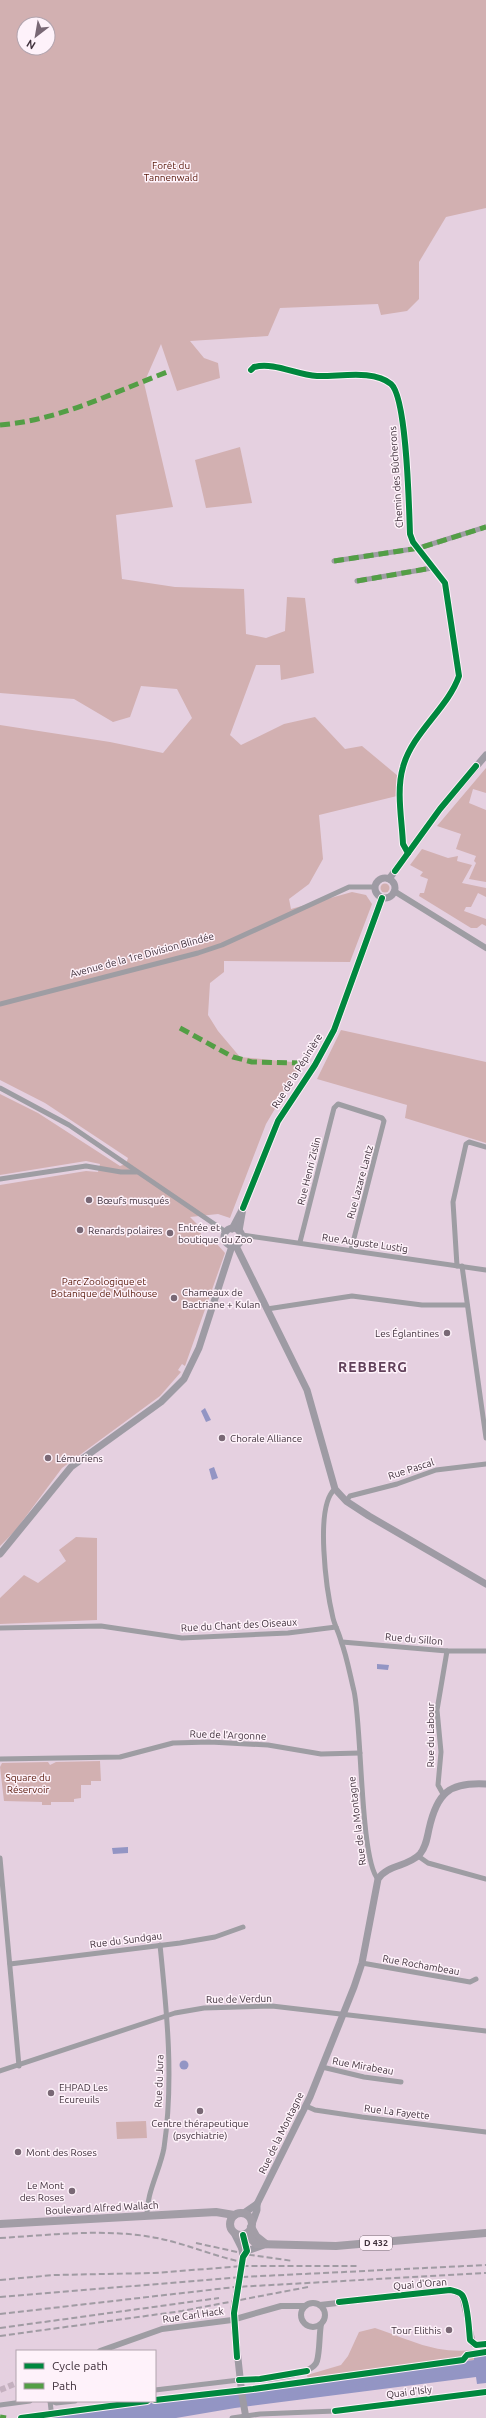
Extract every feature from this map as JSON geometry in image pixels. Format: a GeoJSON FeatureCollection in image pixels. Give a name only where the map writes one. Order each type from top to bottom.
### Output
{"type":"FeatureCollection","features":[{"type":"Feature","properties":{"kind":"main road"},"geometry":{"type":"LineString","coordinates":[[390,880],[440,809],[486,755]]}},
{"type":"Feature","properties":{"kind":"main road"},"geometry":{"type":"LineString","coordinates":[[381,879],[390,880],[394,885],[394,891],[391,896],[382,898],[377,895],[375,887],[381,879]]}},
{"type":"Feature","properties":{"kind":"main road","name":"Rue de la Pépinière"},"geometry":{"type":"LineString","coordinates":[[229,1230],[243,1208],[278,1122],[315,1065],[334,1030],[382,898]]}},
{"type":"Feature","properties":{"kind":"main road","name":"Rue de la Pépinière"},"geometry":{"type":"LineString","coordinates":[[0,1554],[71,1467],[161,1402],[181,1383],[198,1348],[234,1246],[240,1242],[243,1208]]}},
{"type":"Feature","properties":{"kind":"main road"},"geometry":{"type":"LineString","coordinates":[[240,1233],[229,1230],[225,1241],[234,1246],[307,1390],[335,1489],[346,1501],[486,1584]]}},
{"type":"Feature","properties":{"kind":"main road"},"geometry":{"type":"LineString","coordinates":[[378,1879],[387,1870],[410,1862],[418,1856],[426,1845],[433,1811],[443,1794],[461,1785],[486,1784]]}},
{"type":"Feature","properties":{"kind":"main road","name":"Rue de la Montagne"},"geometry":{"type":"LineString","coordinates":[[248,2230],[257,2210],[257,2204],[306,2106],[362,1963],[378,1879]]}},
{"type":"Feature","properties":{"kind":"main road","name":"Rue de la Montagne"},"geometry":{"type":"LineString","coordinates":[[244,2213],[257,2204]]}},
{"type":"Feature","properties":{"kind":"main road","name":"Boulevard Alfred Wallach"},"geometry":{"type":"LineString","coordinates":[[206,2213],[229,2224]]}},
{"type":"Feature","properties":{"kind":"main road","name":"Boulevard Alfred Wallach"},"geometry":{"type":"LineString","coordinates":[[0,2224],[206,2213],[234,2215]]}},
{"type":"Feature","properties":{"kind":"main road"},"geometry":{"type":"LineString","coordinates":[[244,2252],[229,2224],[234,2215],[244,2213],[250,2217],[248,2230],[234,2308],[240,2383],[246,2418]]}},
{"type":"Feature","properties":{"kind":"main road"},"geometry":{"type":"LineString","coordinates":[[234,2233],[248,2230]]}},
{"type":"Feature","properties":{"kind":"main road","name":"D 432"},"geometry":{"type":"LineString","coordinates":[[248,2230],[256,2244],[336,2246],[486,2232]]}},
{"type":"Feature","properties":{"kind":"main road"},"geometry":{"type":"LineString","coordinates":[[244,2252],[266,2244]]}},
{"type":"Feature","properties":{"kind":"street","name":"Chemin des Bûcherons"},"geometry":{"type":"LineString","coordinates":[[251,370],[254,367],[268,365],[307,376],[367,376],[381,379],[391,384],[399,398],[403,421],[410,534],[413,542],[445,583],[459,676],[454,688],[409,753],[403,768],[401,782],[403,844],[408,853]]}},
{"type":"Feature","properties":{"kind":"street"},"geometry":{"type":"LineString","coordinates":[[334,561],[419,548],[486,527]]}},
{"type":"Feature","properties":{"kind":"street"},"geometry":{"type":"LineString","coordinates":[[357,581],[432,568]]}},
{"type":"Feature","properties":{"kind":"street","name":"Avenue de la 1re Division Blindée"},"geometry":{"type":"LineString","coordinates":[[0,1004],[198,953],[222,945],[349,888],[375,887]]}},
{"type":"Feature","properties":{"kind":"street"},"geometry":{"type":"LineString","coordinates":[[394,891],[486,948]]}},
{"type":"Feature","properties":{"kind":"street"},"geometry":{"type":"LineString","coordinates":[[0,1088],[69,1125],[137,1172],[229,1230]]}},
{"type":"Feature","properties":{"kind":"street","name":"Rue Lazare Lantz"},"geometry":{"type":"LineString","coordinates":[[336,1105],[382,1118],[384,1124],[351,1250]]}},
{"type":"Feature","properties":{"kind":"street","name":"Rue Henri Zislin"},"geometry":{"type":"LineString","coordinates":[[300,1242],[336,1105]]}},
{"type":"Feature","properties":{"kind":"street"},"geometry":{"type":"LineString","coordinates":[[486,1147],[469,1142],[466,1144],[458,1171],[452,1202],[459,1266],[467,1305],[486,1437]]}},
{"type":"Feature","properties":{"kind":"street"},"geometry":{"type":"LineString","coordinates":[[0,1179],[86,1166],[121,1172],[137,1172]]}},
{"type":"Feature","properties":{"kind":"street","name":"Rue Auguste Lustig"},"geometry":{"type":"LineString","coordinates":[[240,1233],[486,1270]]}},
{"type":"Feature","properties":{"kind":"street"},"geometry":{"type":"LineString","coordinates":[[267,1309],[352,1296],[422,1305],[467,1305]]}},
{"type":"Feature","properties":{"kind":"street","name":"Rue Pascal"},"geometry":{"type":"LineString","coordinates":[[346,1501],[350,1496],[397,1484],[436,1470],[486,1464]]}},
{"type":"Feature","properties":{"kind":"street","name":"Rue de la Montagne"},"geometry":{"type":"LineString","coordinates":[[335,1489],[326,1500],[324,1534],[325,1564],[336,1627],[342,1642],[358,1708],[366,1829],[373,1868],[378,1879]]}},
{"type":"Feature","properties":{"kind":"street","name":"Rue du Chant des Oiseaux"},"geometry":{"type":"LineString","coordinates":[[0,1628],[101,1626],[182,1638],[288,1633],[336,1627]]}},
{"type":"Feature","properties":{"kind":"street","name":"Rue du Sillon"},"geometry":{"type":"LineString","coordinates":[[342,1642],[447,1651],[486,1651]]}},
{"type":"Feature","properties":{"kind":"street","name":"Rue du Labour"},"geometry":{"type":"LineString","coordinates":[[443,1794],[438,1785],[441,1752],[437,1710],[447,1651]]}},
{"type":"Feature","properties":{"kind":"street","name":"Rue de l'Argonne"},"geometry":{"type":"LineString","coordinates":[[0,1759],[120,1757],[173,1743],[210,1742],[268,1745],[321,1754],[360,1753]]}},
{"type":"Feature","properties":{"kind":"street"},"geometry":{"type":"LineString","coordinates":[[418,1856],[423,1861],[486,1879]]}},
{"type":"Feature","properties":{"kind":"street"},"geometry":{"type":"LineString","coordinates":[[0,1858],[19,2066]]}},
{"type":"Feature","properties":{"kind":"street","name":"Rue du Sundgau"},"geometry":{"type":"LineString","coordinates":[[10,1964],[215,1937],[243,1927]]}},
{"type":"Feature","properties":{"kind":"street","name":"Rue du Jura"},"geometry":{"type":"LineString","coordinates":[[146,2216],[164,2149],[170,2065],[168,2015],[160,1945]]}},
{"type":"Feature","properties":{"kind":"street","name":"Rue Rochambeau"},"geometry":{"type":"LineString","coordinates":[[362,1963],[462,1981],[470,1982],[476,1979]]}},
{"type":"Feature","properties":{"kind":"street","name":"Rue de Verdun"},"geometry":{"type":"LineString","coordinates":[[0,2071],[19,2066],[168,2015],[204,2008],[262,2006],[486,2031]]}},
{"type":"Feature","properties":{"kind":"street","name":"Rue Mirabeau"},"geometry":{"type":"LineString","coordinates":[[322,2067],[364,2077],[401,2082]]}},
{"type":"Feature","properties":{"kind":"street","name":"Rue La Fayette"},"geometry":{"type":"LineString","coordinates":[[306,2106],[315,2110],[362,2117],[486,2132]]}},
{"type":"Feature","properties":{"kind":"street","name":"Quai d'Oran"},"geometry":{"type":"LineString","coordinates":[[320,2306],[339,2302],[450,2290],[462,2295],[465,2302],[470,2340],[476,2345],[486,2344]]}},
{"type":"Feature","properties":{"kind":"street"},"geometry":{"type":"LineString","coordinates":[[156,2390],[240,2383],[307,2371],[314,2367],[317,2362],[318,2340],[325,2313],[339,2302]]}},
{"type":"Feature","properties":{"kind":"street"},"geometry":{"type":"LineString","coordinates":[[301,2314],[305,2306],[313,2303],[320,2306],[325,2313]]}},
{"type":"Feature","properties":{"kind":"street"},"geometry":{"type":"LineString","coordinates":[[290,2306],[301,2314],[303,2322],[310,2326],[318,2340]]}},
{"type":"Feature","properties":{"kind":"street","name":"Rue Carl Hack"},"geometry":{"type":"LineString","coordinates":[[103,2350],[162,2329],[232,2320],[273,2308],[305,2306]]}},
{"type":"Feature","properties":{"kind":"street"},"geometry":{"type":"LineString","coordinates":[[310,2326],[321,2324]]}},
{"type":"Feature","properties":{"kind":"street","name":"Quai d'Isly"},"geometry":{"type":"LineString","coordinates":[[232,2418],[260,2414],[335,2411],[486,2392]]}},
{"type":"Feature","properties":{"kind":"street"},"geometry":{"type":"LineString","coordinates":[[0,2405],[22,2402]]}},
{"type":"Feature","properties":{"kind":"street"},"geometry":{"type":"LineString","coordinates":[[50,2402],[52,2418]]}},
{"type":"Feature","properties":{"kind":"street"},"geometry":{"type":"LineString","coordinates":[[53,2402],[66,2402]]}},
{"type":"Feature","properties":{"kind":"green space","name":"Forêt du Tannenwald"},"geometry":{"type":"Polygon","coordinates":[[[0,0],[486,0],[486,208],[446,217],[419,262],[419,299],[407,311],[381,315],[378,304],[280,308],[268,336],[190,341],[204,358],[218,363],[220,378],[177,391],[161,344],[144,383],[173,507],[116,515],[122,579],[175,587],[244,589],[246,634],[266,638],[285,631],[287,597],[305,598],[314,673],[281,680],[280,665],[256,665],[230,735],[241,745],[284,724],[315,717],[345,749],[362,746],[398,776],[397,796],[319,815],[323,859],[309,884],[289,899],[291,909],[352,892],[366,895],[372,904],[350,962],[224,961],[224,972],[210,983],[208,1015],[218,1031],[240,1057],[302,1063],[266,1124],[230,1218],[218,1214],[190,1217],[199,1226],[203,1243],[217,1244],[225,1253],[185,1366],[182,1364],[178,1370],[181,1372],[160,1396],[62,1468],[15,1531],[0,1546],[0,1185],[86,1171],[98,1172],[100,1164],[86,1161],[0,1175],[0,1094],[38,1113],[120,1166],[126,1164],[128,1158],[45,1103],[0,1080],[0,725],[110,742],[163,753],[192,718],[177,689],[141,686],[130,717],[113,722],[74,699],[0,693],[0,0]]]}},
{"type":"Feature","properties":{"kind":"green space"},"geometry":{"type":"Polygon","coordinates":[[[240,447],[252,503],[206,508],[195,460],[240,447]]]}},
{"type":"Feature","properties":{"kind":"green space"},"geometry":{"type":"Polygon","coordinates":[[[486,768],[486,793],[473,789],[469,803],[486,810],[486,882],[469,879],[476,863],[474,861],[476,856],[456,849],[461,834],[437,826],[486,768]]]}},
{"type":"Feature","properties":{"kind":"green space"},"geometry":{"type":"Polygon","coordinates":[[[422,849],[448,858],[458,856],[457,861],[472,865],[462,883],[486,888],[486,897],[478,893],[471,907],[466,907],[464,911],[486,919],[486,926],[482,924],[477,928],[471,928],[419,896],[420,893],[424,893],[428,879],[420,876],[423,872],[410,865],[422,849]]]}},
{"type":"Feature","properties":{"kind":"green space"},"geometry":{"type":"Polygon","coordinates":[[[385,883],[390,888],[385,893],[380,888],[385,883]]]}},
{"type":"Feature","properties":{"kind":"green space"},"geometry":{"type":"Polygon","coordinates":[[[341,1030],[486,1062],[486,1143],[405,1118],[407,1105],[317,1079],[341,1030]]]}},
{"type":"Feature","properties":{"kind":"green space"},"geometry":{"type":"Polygon","coordinates":[[[76,1537],[97,1538],[97,1620],[0,1624],[0,1598],[24,1575],[38,1583],[66,1561],[59,1550],[76,1537]]]}},
{"type":"Feature","properties":{"kind":"green space","name":"Square du Réservoir"},"geometry":{"type":"Polygon","coordinates":[[[100,1761],[101,1781],[91,1781],[91,1785],[81,1785],[81,1798],[74,1799],[74,1802],[51,1802],[51,1805],[42,1805],[42,1802],[4,1801],[0,1767],[2,1763],[48,1762],[50,1765],[56,1762],[100,1761]]]}},
{"type":"Feature","properties":{"kind":"green space"},"geometry":{"type":"Polygon","coordinates":[[[146,2121],[147,2138],[117,2139],[116,2122],[146,2121]]]}},
{"type":"Feature","properties":{"kind":"green space"},"geometry":{"type":"Polygon","coordinates":[[[375,2328],[434,2348],[459,2351],[473,2350],[474,2360],[309,2383],[307,2375],[341,2365],[348,2356],[359,2332],[375,2328]]]}},
{"type":"Feature","properties":{"kind":"water"},"geometry":{"type":"Polygon","coordinates":[[[205,1408],[211,1420],[206,1422],[201,1411],[205,1408]]]}},
{"type":"Feature","properties":{"kind":"water"},"geometry":{"type":"Polygon","coordinates":[[[214,1467],[218,1478],[212,1480],[209,1469],[214,1467]]]}},
{"type":"Feature","properties":{"kind":"water"},"geometry":{"type":"Polygon","coordinates":[[[377,1664],[389,1665],[388,1670],[377,1669],[377,1664]]]}},
{"type":"Feature","properties":{"kind":"water"},"geometry":{"type":"Polygon","coordinates":[[[128,1847],[128,1853],[113,1854],[112,1848],[128,1847]]]}},
{"type":"Feature","properties":{"kind":"water"},"geometry":{"type":"Polygon","coordinates":[[[184,2060],[189,2065],[184,2070],[179,2065],[184,2060]]]}},
{"type":"Feature","properties":{"kind":"water"},"geometry":{"type":"Polygon","coordinates":[[[486,2355],[486,2383],[477,2384],[476,2377],[235,2408],[176,2418],[37,2418],[474,2360],[474,2356],[486,2355]]]}},
{"type":"Feature","properties":{"kind":"tunnel"},"geometry":{"type":"LineString","coordinates":[[0,2390],[16,2383]]}},
{"type":"Feature","properties":{"kind":"railway"},"geometry":{"type":"LineString","coordinates":[[0,2238],[79,2233],[118,2233],[138,2235],[169,2241],[225,2258],[248,2263]]}},
{"type":"Feature","properties":{"kind":"railway"},"geometry":{"type":"LineString","coordinates":[[196,2243],[251,2255],[293,2261]]}},
{"type":"Feature","properties":{"kind":"railway"},"geometry":{"type":"LineString","coordinates":[[0,2297],[242,2277],[486,2265]]}},
{"type":"Feature","properties":{"kind":"railway"},"geometry":{"type":"LineString","coordinates":[[0,2280],[54,2275],[154,2273],[244,2266],[359,2266]]}},
{"type":"Feature","properties":{"kind":"railway"},"geometry":{"type":"LineString","coordinates":[[0,2314],[235,2287],[486,2273]]}},
{"type":"Feature","properties":{"kind":"railway"},"geometry":{"type":"LineString","coordinates":[[0,2336],[182,2311],[308,2287]]}},
{"type":"Feature","properties":{"kind":"railway"},"geometry":{"type":"LineString","coordinates":[[0,2328],[219,2298]]}},
{"type":"Feature","properties":{"kind":"marked path"},"geometry":{"type":"LineString","coordinates":[[0,425],[44,418],[65,412],[167,372]]}},
{"type":"Feature","properties":{"kind":"marked path"},"geometry":{"type":"LineString","coordinates":[[334,561],[419,548],[486,527]]}},
{"type":"Feature","properties":{"kind":"marked path"},"geometry":{"type":"LineString","coordinates":[[357,581],[432,568]]}},
{"type":"Feature","properties":{"kind":"marked path"},"geometry":{"type":"LineString","coordinates":[[180,1028],[233,1057],[252,1062],[303,1063]]}},
{"type":"Feature","properties":{"kind":"marked path"},"geometry":{"type":"LineString","coordinates":[[0,2417],[6,2418]]}},
{"type":"Feature","properties":{"kind":"cycle path"},"geometry":{"type":"LineString","coordinates":[[251,370],[254,367],[270,366],[317,376],[365,375],[384,379],[391,384],[396,393],[401,410],[404,431],[408,479],[410,534],[413,542],[445,583],[459,676],[447,699],[414,743],[403,767],[400,786],[400,806],[403,844],[408,853]]}},
{"type":"Feature","properties":{"kind":"cycle path"},"geometry":{"type":"LineString","coordinates":[[395,871],[440,809],[476,766]]}},
{"type":"Feature","properties":{"kind":"cycle path"},"geometry":{"type":"LineString","coordinates":[[243,1208],[278,1121],[315,1065],[334,1030],[382,898]]}},
{"type":"Feature","properties":{"kind":"cycle path"},"geometry":{"type":"LineString","coordinates":[[237,2357],[234,2313],[243,2257],[247,2251],[243,2235]]}},
{"type":"Feature","properties":{"kind":"cycle path"},"geometry":{"type":"LineString","coordinates":[[339,2302],[450,2290],[455,2291],[462,2295],[466,2304],[470,2340],[476,2345],[486,2344]]}},
{"type":"Feature","properties":{"kind":"cycle path"},"geometry":{"type":"LineString","coordinates":[[156,2400],[253,2389],[463,2360],[467,2355],[486,2352]]}},
{"type":"Feature","properties":{"kind":"cycle path"},"geometry":{"type":"LineString","coordinates":[[239,2380],[260,2379],[307,2371]]}},
{"type":"Feature","properties":{"kind":"cycle path"},"geometry":{"type":"LineString","coordinates":[[335,2411],[486,2392]]}},
{"type":"Feature","properties":{"kind":"cycle path"},"geometry":{"type":"LineString","coordinates":[[21,2418],[140,2402]]}},
{"type":"Feature","properties":{"kind":"place","name":"Bœufs musqués"},"geometry":{"type":"Point","coordinates":[89,1200]}},
{"type":"Feature","properties":{"kind":"place","name":"Renards polaires"},"geometry":{"type":"Point","coordinates":[80,1230]}},
{"type":"Feature","properties":{"kind":"place","name":"Entrée et boutique du Zoo"},"geometry":{"type":"Point","coordinates":[170,1233]}},
{"type":"Feature","properties":{"kind":"place","name":"Chameaux de Bactriane + Kulan"},"geometry":{"type":"Point","coordinates":[174,1298]}},
{"type":"Feature","properties":{"kind":"place","name":"Les Églantines"},"geometry":{"type":"Point","coordinates":[447,1333]}},
{"type":"Feature","properties":{"kind":"place","name":"Chorale Alliance"},"geometry":{"type":"Point","coordinates":[222,1438]}},
{"type":"Feature","properties":{"kind":"place","name":"Lémuriens"},"geometry":{"type":"Point","coordinates":[48,1458]}},
{"type":"Feature","properties":{"kind":"place","name":"EHPAD Les Ecureuils"},"geometry":{"type":"Point","coordinates":[51,2093]}},
{"type":"Feature","properties":{"kind":"place","name":"Centre thérapeutique (psychiatrie)"},"geometry":{"type":"Point","coordinates":[200,2111]}},
{"type":"Feature","properties":{"kind":"place","name":"Mont des Roses"},"geometry":{"type":"Point","coordinates":[18,2152]}},
{"type":"Feature","properties":{"kind":"place","name":"Le Mont des Roses"},"geometry":{"type":"Point","coordinates":[72,2191]}},
{"type":"Feature","properties":{"kind":"place","name":"Tour Elithis"},"geometry":{"type":"Point","coordinates":[449,2330]}},
{"type":"Feature","properties":{"kind":"district","name":"REBBERG"},"geometry":{"type":"Point","coordinates":[373,1367]}},
{"type":"Feature","properties":{"kind":"park label","name":"Parc Zoologique et Botanique de Mulhouse"},"geometry":{"type":"Point","coordinates":[104,1286]}}]}
